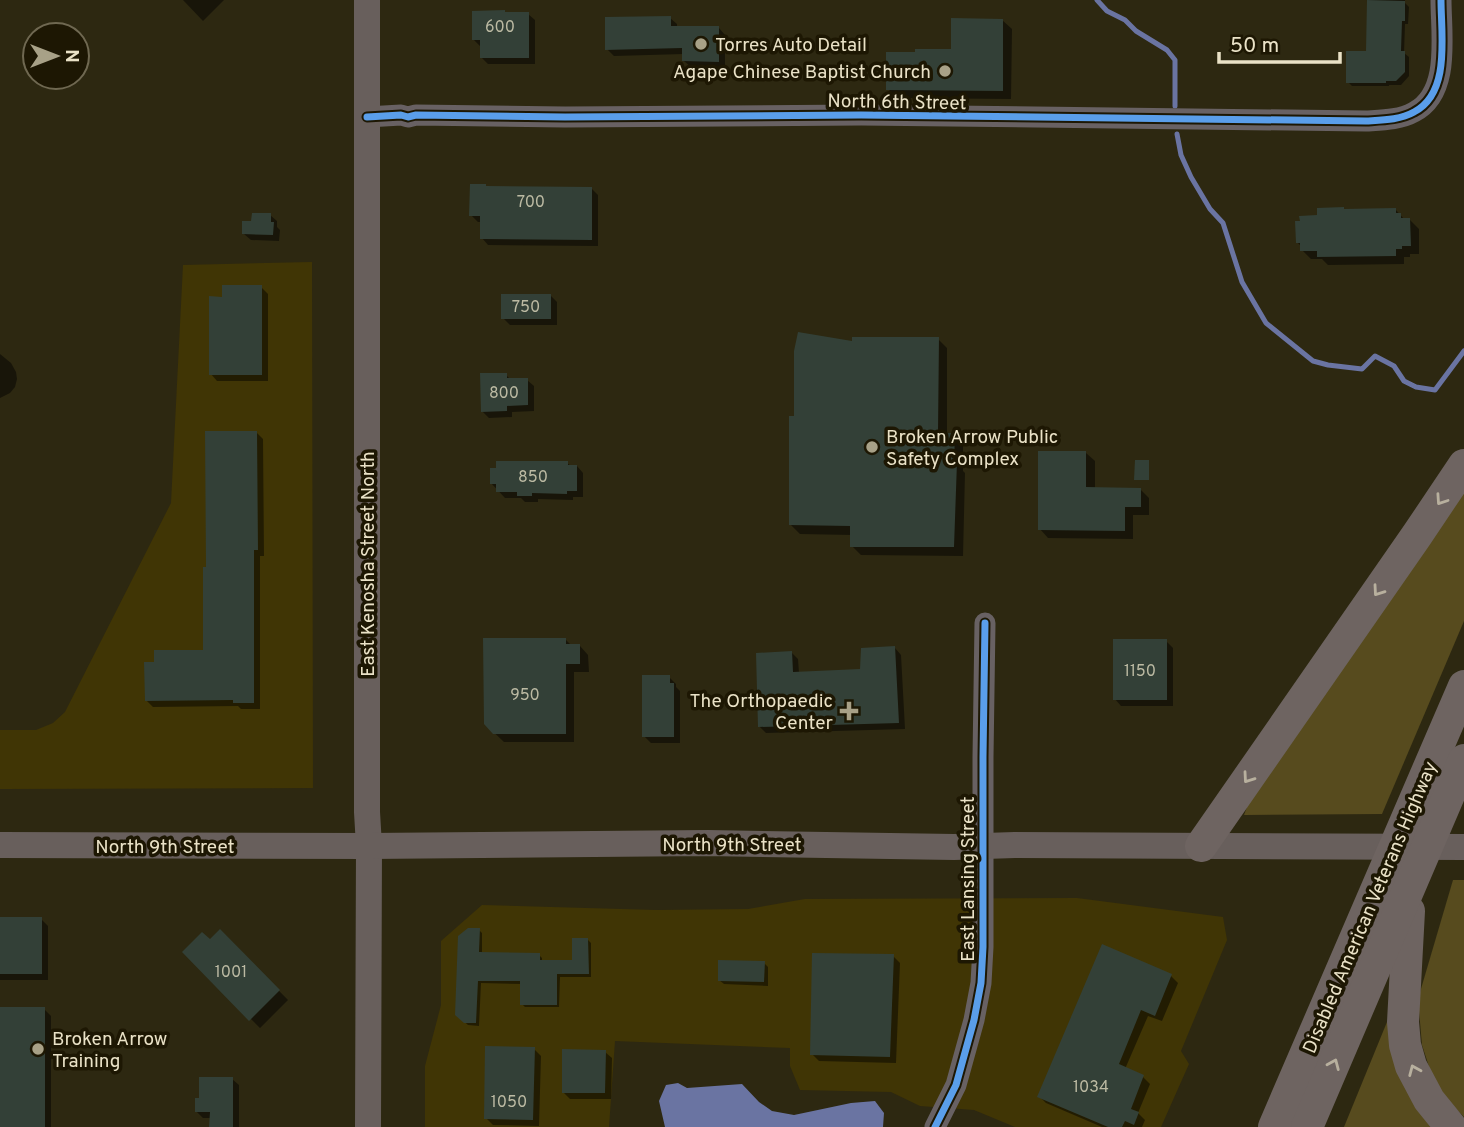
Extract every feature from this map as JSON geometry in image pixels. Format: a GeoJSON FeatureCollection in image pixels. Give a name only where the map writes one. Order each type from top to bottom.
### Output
{"type":"FeatureCollection","features":[{"type":"Feature","properties":{"kind":"highway"},"geometry":{"type":"LineString","coordinates":[[1201,846],[1464,465]]}},
{"type":"Feature","properties":{"kind":"highway","name":"Disabled American Veterans Highway"},"geometry":{"type":"LineString","coordinates":[[1274,1127],[1464,686]]}},
{"type":"Feature","properties":{"kind":"highway","name":"Disabled American Veterans Highway"},"geometry":{"type":"LineString","coordinates":[[1307,1127],[1464,760]]}},
{"type":"Feature","properties":{"kind":"highway"},"geometry":{"type":"LineString","coordinates":[[1411,887],[1403,1022],[1405,1045],[1411,1066],[1429,1100],[1451,1127]]}},
{"type":"Feature","properties":{"kind":"main road","name":"East Kenosha Street North"},"geometry":{"type":"LineString","coordinates":[[367,0],[368,1127]]}},
{"type":"Feature","properties":{"kind":"main road","name":"North 9th Street"},"geometry":{"type":"LineString","coordinates":[[0,845],[1464,847]]}},
{"type":"Feature","properties":{"kind":"street","name":"North 6th Street"},"geometry":{"type":"LineString","coordinates":[[367,117],[861,115],[1366,121],[1392,119],[1415,112],[1430,99],[1439,79],[1441,0]]}},
{"type":"Feature","properties":{"kind":"street","name":"East Lansing Street"},"geometry":{"type":"LineString","coordinates":[[935,1127],[956,1086],[981,983],[985,623]]}},
{"type":"Feature","properties":{"kind":"shaded area"},"geometry":{"type":"Polygon","coordinates":[[[312,262],[313,788],[0,789],[0,730],[36,730],[53,723],[65,712],[171,503],[183,265],[312,262]]]}},
{"type":"Feature","properties":{"kind":"shaded area"},"geometry":{"type":"Polygon","coordinates":[[[1464,482],[1464,621],[1382,814],[1244,815],[1250,799],[1464,482]]]}},
{"type":"Feature","properties":{"kind":"shaded area"},"geometry":{"type":"Polygon","coordinates":[[[1453,880],[1464,880],[1464,1117],[1436,1088],[1422,1045],[1418,999],[1453,880]]]}},
{"type":"Feature","properties":{"kind":"shaded area"},"geometry":{"type":"Polygon","coordinates":[[[1077,898],[1223,917],[1227,940],[1181,1051],[1189,1064],[1161,1127],[1015,1127],[974,1110],[920,1106],[891,1092],[800,1090],[790,1066],[790,1048],[615,1041],[609,1127],[425,1127],[425,1066],[441,1005],[441,941],[482,905],[656,910],[748,909],[805,899],[1077,898]]]}},
{"type":"Feature","properties":{"kind":"shaded area"},"geometry":{"type":"Polygon","coordinates":[[[1396,1000],[1439,1127],[1344,1127],[1396,1000]]]}},
{"type":"Feature","properties":{"kind":"water"},"geometry":{"type":"Polygon","coordinates":[[[678,1083],[687,1088],[742,1084],[772,1111],[794,1115],[851,1103],[875,1101],[884,1113],[883,1127],[665,1127],[659,1101],[666,1085],[678,1083]]]}},
{"type":"Feature","properties":{"kind":"building"},"geometry":{"type":"Polygon","coordinates":[[[1367,0],[1405,1],[1401,51],[1405,51],[1405,72],[1396,81],[1346,83],[1346,51],[1366,51],[1367,0]]]}},
{"type":"Feature","properties":{"kind":"building"},"geometry":{"type":"Polygon","coordinates":[[[472,11],[529,12],[529,58],[480,58],[480,40],[472,40],[472,11]]]}},
{"type":"Feature","properties":{"kind":"building"},"geometry":{"type":"Polygon","coordinates":[[[671,16],[671,26],[719,26],[719,62],[682,61],[682,48],[605,50],[605,17],[671,16]]]}},
{"type":"Feature","properties":{"kind":"building","name":"Agape Chinese Baptist Church"},"geometry":{"type":"Polygon","coordinates":[[[951,18],[1003,19],[1003,91],[886,90],[886,52],[951,49],[951,18]]]}},
{"type":"Feature","properties":{"kind":"building"},"geometry":{"type":"Polygon","coordinates":[[[470,184],[592,187],[592,240],[480,239],[480,216],[469,216],[470,184]]]}},
{"type":"Feature","properties":{"kind":"building"},"geometry":{"type":"Polygon","coordinates":[[[1317,208],[1396,208],[1396,213],[1401,213],[1401,218],[1410,218],[1411,246],[1396,249],[1396,256],[1317,257],[1317,251],[1300,251],[1300,243],[1296,243],[1295,221],[1300,221],[1299,216],[1317,215],[1317,208]]]}},
{"type":"Feature","properties":{"kind":"building"},"geometry":{"type":"Polygon","coordinates":[[[252,213],[271,213],[271,222],[274,222],[273,235],[242,234],[242,221],[251,221],[252,213]]]}},
{"type":"Feature","properties":{"kind":"building"},"geometry":{"type":"Polygon","coordinates":[[[222,285],[262,285],[262,375],[209,375],[209,296],[222,297],[222,285]]]}},
{"type":"Feature","properties":{"kind":"building"},"geometry":{"type":"Polygon","coordinates":[[[501,294],[551,294],[551,319],[501,319],[501,294]]]}},
{"type":"Feature","properties":{"kind":"building","name":"Broken Arrow Public Safety Complex"},"geometry":{"type":"Polygon","coordinates":[[[798,332],[852,341],[852,337],[939,337],[938,433],[954,433],[957,462],[954,547],[850,547],[850,526],[789,525],[789,416],[794,416],[794,351],[798,332]]]}},
{"type":"Feature","properties":{"kind":"building"},"geometry":{"type":"Polygon","coordinates":[[[480,373],[507,373],[507,378],[528,378],[528,405],[507,406],[507,411],[481,412],[480,373]]]}},
{"type":"Feature","properties":{"kind":"building"},"geometry":{"type":"Polygon","coordinates":[[[205,431],[257,431],[258,550],[254,550],[254,703],[233,703],[233,700],[145,701],[144,662],[154,662],[154,650],[203,650],[203,567],[206,567],[205,431]]]}},
{"type":"Feature","properties":{"kind":"building"},"geometry":{"type":"Polygon","coordinates":[[[1038,451],[1086,451],[1086,487],[1141,488],[1141,507],[1125,507],[1125,531],[1038,530],[1038,451]]]}},
{"type":"Feature","properties":{"kind":"building"},"geometry":{"type":"Polygon","coordinates":[[[1135,460],[1149,460],[1149,480],[1134,480],[1135,460]]]}},
{"type":"Feature","properties":{"kind":"building"},"geometry":{"type":"Polygon","coordinates":[[[496,461],[568,461],[568,465],[577,465],[577,491],[567,491],[567,494],[532,493],[532,496],[517,496],[517,492],[496,492],[496,484],[490,484],[490,468],[496,468],[496,461]]]}},
{"type":"Feature","properties":{"kind":"building"},"geometry":{"type":"Polygon","coordinates":[[[483,638],[566,638],[566,644],[580,644],[580,664],[566,664],[566,734],[493,734],[484,724],[483,638]]]}},
{"type":"Feature","properties":{"kind":"building"},"geometry":{"type":"Polygon","coordinates":[[[1113,639],[1167,639],[1167,700],[1113,700],[1113,639]]]}},
{"type":"Feature","properties":{"kind":"building"},"geometry":{"type":"Polygon","coordinates":[[[895,646],[899,723],[758,727],[756,653],[792,651],[793,672],[860,669],[861,648],[895,646]]]}},
{"type":"Feature","properties":{"kind":"building"},"geometry":{"type":"Polygon","coordinates":[[[642,675],[670,675],[670,683],[674,683],[674,737],[642,737],[642,675]]]}},
{"type":"Feature","properties":{"kind":"building"},"geometry":{"type":"Polygon","coordinates":[[[0,917],[42,917],[42,974],[0,974],[0,917]]]}},
{"type":"Feature","properties":{"kind":"building"},"geometry":{"type":"Polygon","coordinates":[[[468,928],[480,928],[479,952],[540,953],[540,960],[572,960],[572,938],[588,938],[589,974],[557,974],[557,1005],[520,1005],[520,981],[478,981],[476,1023],[464,1023],[455,1015],[458,936],[468,928]]]}},
{"type":"Feature","properties":{"kind":"building"},"geometry":{"type":"Polygon","coordinates":[[[220,929],[280,990],[249,1021],[182,952],[202,932],[210,939],[220,929]]]}},
{"type":"Feature","properties":{"kind":"building"},"geometry":{"type":"Polygon","coordinates":[[[1102,944],[1172,974],[1155,1016],[1141,1010],[1119,1064],[1144,1075],[1131,1109],[1139,1112],[1134,1125],[1125,1121],[1122,1127],[1108,1127],[1037,1097],[1102,944]]]}},
{"type":"Feature","properties":{"kind":"building"},"geometry":{"type":"Polygon","coordinates":[[[812,953],[894,954],[890,1057],[810,1055],[812,953]]]}},
{"type":"Feature","properties":{"kind":"building"},"geometry":{"type":"Polygon","coordinates":[[[718,960],[765,961],[764,982],[718,981],[718,960]]]}},
{"type":"Feature","properties":{"kind":"building"},"geometry":{"type":"Polygon","coordinates":[[[0,1007],[45,1007],[45,1127],[0,1127],[0,1007]]]}},
{"type":"Feature","properties":{"kind":"building"},"geometry":{"type":"Polygon","coordinates":[[[485,1046],[535,1047],[533,1120],[484,1119],[485,1046]]]}},
{"type":"Feature","properties":{"kind":"building"},"geometry":{"type":"Polygon","coordinates":[[[562,1049],[606,1050],[605,1093],[562,1093],[562,1049]]]}},
{"type":"Feature","properties":{"kind":"building"},"geometry":{"type":"Polygon","coordinates":[[[199,1077],[233,1077],[233,1127],[209,1127],[210,1112],[195,1112],[195,1098],[199,1098],[199,1077]]]}},
{"type":"Feature","properties":{"kind":"waterway"},"geometry":{"type":"LineString","coordinates":[[1097,0],[1107,11],[1125,20],[1136,31],[1167,50],[1175,60],[1175,106]]}},
{"type":"Feature","properties":{"kind":"waterway"},"geometry":{"type":"LineString","coordinates":[[1177,134],[1181,155],[1191,177],[1210,209],[1223,223],[1242,282],[1266,323],[1313,361],[1362,369],[1375,356],[1394,366],[1404,381],[1416,387],[1435,390],[1464,351]]}},
{"type":"Feature","properties":{"kind":"cycle path"},"geometry":{"type":"LineString","coordinates":[[367,117],[861,115],[1385,120],[1414,112],[1426,103],[1434,91],[1441,62],[1441,0]]}},
{"type":"Feature","properties":{"kind":"cycle path"},"geometry":{"type":"LineString","coordinates":[[935,1127],[956,1085],[981,983],[985,623]]}},
{"type":"Feature","properties":{"kind":"place","name":"Torres Auto Detail"},"geometry":{"type":"Point","coordinates":[701,44]}},
{"type":"Feature","properties":{"kind":"place","name":"Agape Chinese Baptist Church"},"geometry":{"type":"Point","coordinates":[945,71]}},
{"type":"Feature","properties":{"kind":"place","name":"Broken Arrow Public Safety Complex"},"geometry":{"type":"Point","coordinates":[872,447]}},
{"type":"Feature","properties":{"kind":"place","name":"The Orthopaedic Center"},"geometry":{"type":"Point","coordinates":[849,711]}},
{"type":"Feature","properties":{"kind":"place","name":"Broken Arrow Training"},"geometry":{"type":"Point","coordinates":[38,1049]}}]}
